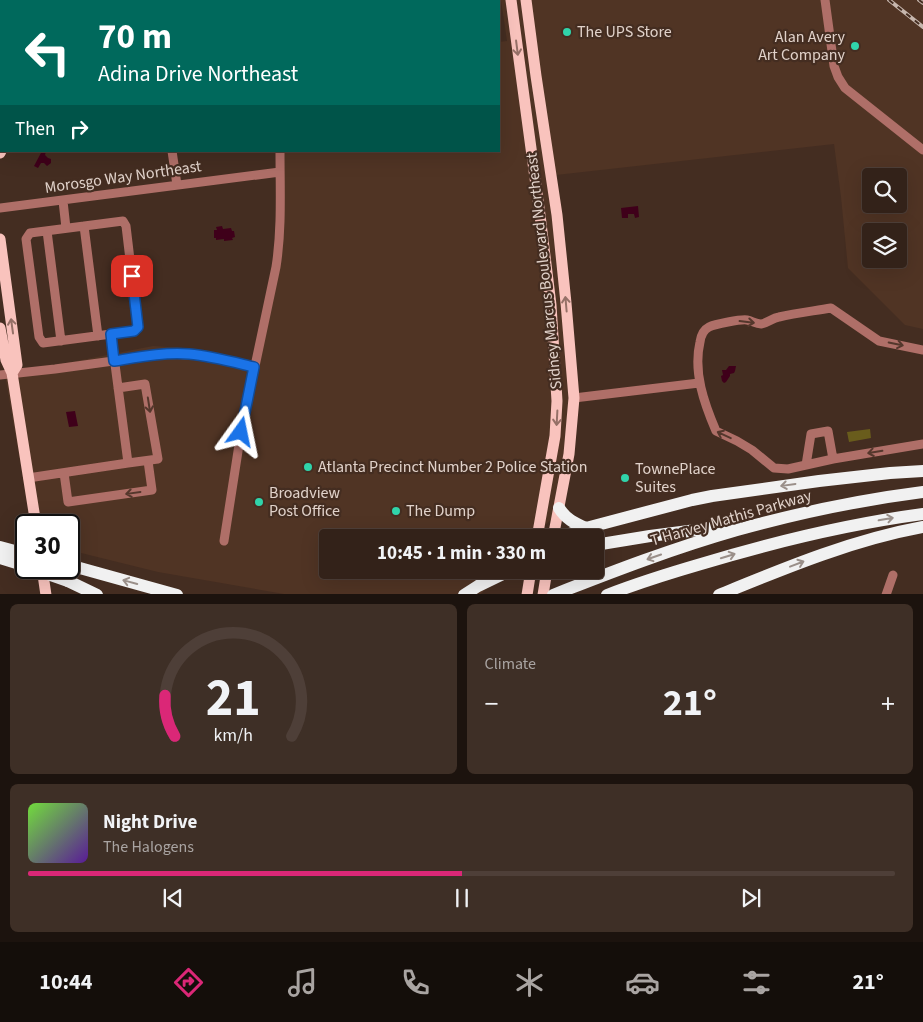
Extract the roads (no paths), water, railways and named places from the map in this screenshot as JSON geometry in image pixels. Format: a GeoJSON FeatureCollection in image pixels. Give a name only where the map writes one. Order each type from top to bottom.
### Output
{"type":"FeatureCollection","features":[{"type":"Feature","properties":{"kind":"highway"},"geometry":{"type":"LineString","coordinates":[[559,508],[569,520],[586,528],[712,496],[819,481],[923,471]]}},
{"type":"Feature","properties":{"kind":"highway","name":"T Harvey Mathis Parkway"},"geometry":{"type":"LineString","coordinates":[[553,594],[619,569],[736,531],[862,501],[923,492]]}},
{"type":"Feature","properties":{"kind":"highway"},"geometry":{"type":"LineString","coordinates":[[607,594],[763,546],[865,523],[923,514]]}},
{"type":"Feature","properties":{"kind":"highway"},"geometry":{"type":"LineString","coordinates":[[604,544],[785,518]]}},
{"type":"Feature","properties":{"kind":"highway"},"geometry":{"type":"LineString","coordinates":[[719,594],[839,549],[886,535],[923,527]]}},
{"type":"Feature","properties":{"kind":"highway"},"geometry":{"type":"LineString","coordinates":[[0,547],[15,555]]}},
{"type":"Feature","properties":{"kind":"highway"},"geometry":{"type":"LineString","coordinates":[[0,558],[15,558]]}},
{"type":"Feature","properties":{"kind":"highway"},"geometry":{"type":"LineString","coordinates":[[80,568],[177,594]]}},
{"type":"Feature","properties":{"kind":"highway"},"geometry":{"type":"LineString","coordinates":[[628,594],[681,570]]}},
{"type":"Feature","properties":{"kind":"highway"},"geometry":{"type":"LineString","coordinates":[[62,579],[97,594]]}},
{"type":"Feature","properties":{"kind":"highway"},"geometry":{"type":"LineString","coordinates":[[464,594],[492,579]]}},
{"type":"Feature","properties":{"kind":"main road","name":"Sidney Marcus Boulevard Northeast"},"geometry":{"type":"LineString","coordinates":[[511,0],[551,305],[557,401],[556,436],[539,529]]}},
{"type":"Feature","properties":{"kind":"main road","name":"Sidney Marcus Boulevard Northeast"},"geometry":{"type":"LineString","coordinates":[[526,0],[557,215],[574,398],[571,438],[555,529]]}},
{"type":"Feature","properties":{"kind":"main road"},"geometry":{"type":"LineString","coordinates":[[0,239],[17,365],[12,373]]}},
{"type":"Feature","properties":{"kind":"main road"},"geometry":{"type":"LineString","coordinates":[[0,328],[6,360],[12,373],[34,514]]}},
{"type":"Feature","properties":{"kind":"main road"},"geometry":{"type":"LineString","coordinates":[[43,579],[45,594]]}},
{"type":"Feature","properties":{"kind":"main road"},"geometry":{"type":"LineString","coordinates":[[527,594],[530,579]]}},
{"type":"Feature","properties":{"kind":"main road"},"geometry":{"type":"LineString","coordinates":[[543,594],[546,579]]}},
{"type":"Feature","properties":{"kind":"street"},"geometry":{"type":"LineString","coordinates":[[825,0],[834,66],[838,78],[846,88],[923,150]]}},
{"type":"Feature","properties":{"kind":"street"},"geometry":{"type":"LineString","coordinates":[[172,152],[177,185]]}},
{"type":"Feature","properties":{"kind":"street"},"geometry":{"type":"LineString","coordinates":[[224,541],[241,432],[279,247],[280,152]]}},
{"type":"Feature","properties":{"kind":"street","name":"Morosgo Way Northeast"},"geometry":{"type":"LineString","coordinates":[[0,208],[280,172]]}},
{"type":"Feature","properties":{"kind":"street"},"geometry":{"type":"LineString","coordinates":[[63,201],[66,228]]}},
{"type":"Feature","properties":{"kind":"street"},"geometry":{"type":"LineString","coordinates":[[123,221],[126,226],[138,327],[134,331],[43,343],[39,337],[26,239],[30,233],[84,226],[123,221]]}},
{"type":"Feature","properties":{"kind":"street"},"geometry":{"type":"LineString","coordinates":[[84,226],[98,336]]}},
{"type":"Feature","properties":{"kind":"street"},"geometry":{"type":"LineString","coordinates":[[47,231],[61,341]]}},
{"type":"Feature","properties":{"kind":"street"},"geometry":{"type":"LineString","coordinates":[[923,350],[879,341],[831,308],[776,317],[767,323],[758,324],[746,320],[714,325],[707,328],[702,334],[698,350],[699,383],[716,431],[752,450],[774,468],[788,469],[833,459],[923,444]]}},
{"type":"Feature","properties":{"kind":"street"},"geometry":{"type":"LineString","coordinates":[[111,334],[128,463]]}},
{"type":"Feature","properties":{"kind":"street"},"geometry":{"type":"LineString","coordinates":[[0,374],[55,369],[157,355],[188,354],[254,367]]}},
{"type":"Feature","properties":{"kind":"street"},"geometry":{"type":"LineString","coordinates":[[574,398],[699,383]]}},
{"type":"Feature","properties":{"kind":"street"},"geometry":{"type":"LineString","coordinates":[[28,478],[158,459],[146,384],[118,388]]}},
{"type":"Feature","properties":{"kind":"street"},"geometry":{"type":"LineString","coordinates":[[806,465],[811,434],[828,431],[833,459]]}},
{"type":"Feature","properties":{"kind":"street"},"geometry":{"type":"LineString","coordinates":[[64,473],[68,502],[152,490],[148,461]]}},
{"type":"Feature","properties":{"kind":"street"},"geometry":{"type":"LineString","coordinates":[[886,594],[893,574]]}},
{"type":"Feature","properties":{"kind":"railway"},"geometry":{"type":"LineString","coordinates":[[889,0],[923,27]]}},
{"type":"Feature","properties":{"kind":"railway"},"geometry":{"type":"LineString","coordinates":[[919,0],[923,3]]}},
{"type":"Feature","properties":{"kind":"place","name":"The UPS Store"},"geometry":{"type":"Point","coordinates":[567,32]}},
{"type":"Feature","properties":{"kind":"place","name":"Alan Avery Art Company"},"geometry":{"type":"Point","coordinates":[855,46]}},
{"type":"Feature","properties":{"kind":"place","name":"Atlanta Precinct Number 2 Police Station"},"geometry":{"type":"Point","coordinates":[308,467]}},
{"type":"Feature","properties":{"kind":"place","name":"TownePlace Suites"},"geometry":{"type":"Point","coordinates":[625,478]}},
{"type":"Feature","properties":{"kind":"place","name":"Broadview Post Office"},"geometry":{"type":"Point","coordinates":[259,502]}},
{"type":"Feature","properties":{"kind":"place","name":"The Dump"},"geometry":{"type":"Point","coordinates":[396,511]}}]}
